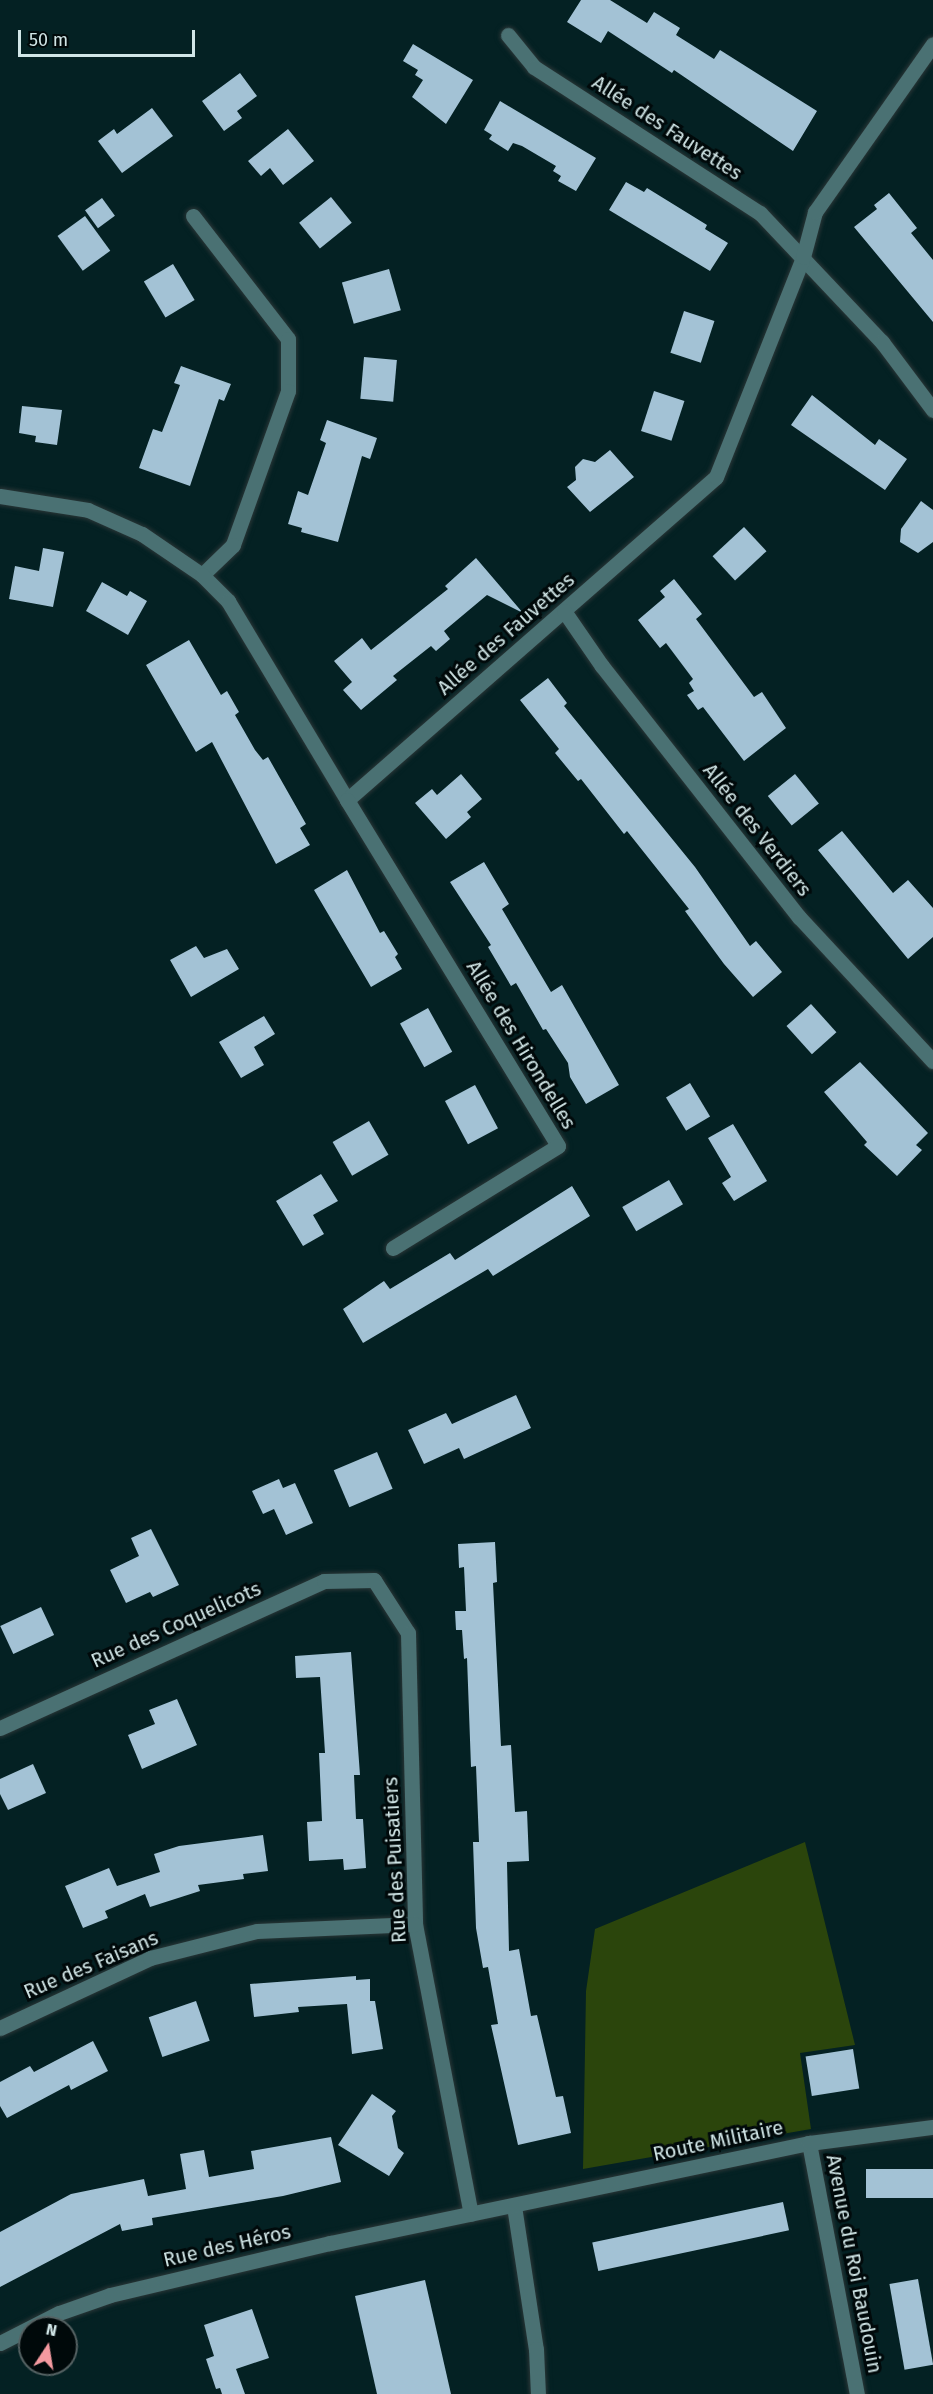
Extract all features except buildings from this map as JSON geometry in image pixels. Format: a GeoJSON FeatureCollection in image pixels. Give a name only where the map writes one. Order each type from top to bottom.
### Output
{"type":"FeatureCollection","features":[{"type":"Feature","properties":{"kind":"street","name":"Allée des Fauvettes"},"geometry":{"type":"LineString","coordinates":[[508,35],[534,67],[760,213],[802,257]]}},
{"type":"Feature","properties":{"kind":"street","name":"Allée des Fauvettes"},"geometry":{"type":"LineString","coordinates":[[347,800],[716,477],[802,257],[815,212],[933,44]]}},
{"type":"Feature","properties":{"kind":"street"},"geometry":{"type":"LineString","coordinates":[[194,216],[288,339],[288,391],[233,545],[202,575]]}},
{"type":"Feature","properties":{"kind":"street"},"geometry":{"type":"LineString","coordinates":[[802,257],[882,342],[933,410]]}},
{"type":"Feature","properties":{"kind":"street"},"geometry":{"type":"LineString","coordinates":[[0,496],[88,510],[142,534],[202,575],[228,601],[347,800]]}},
{"type":"Feature","properties":{"kind":"street","name":"Allée des Verdiers"},"geometry":{"type":"LineString","coordinates":[[564,611],[602,666],[799,917],[933,1061]]}},
{"type":"Feature","properties":{"kind":"street","name":"Allée des Hirondelles"},"geometry":{"type":"LineString","coordinates":[[347,800],[558,1146],[393,1248]]}},
{"type":"Feature","properties":{"kind":"street","name":"Rue des Coquelicots"},"geometry":{"type":"LineString","coordinates":[[0,1728],[324,1581],[374,1580]]}},
{"type":"Feature","properties":{"kind":"street","name":"Rue des Puisatiers"},"geometry":{"type":"LineString","coordinates":[[374,1580],[408,1633],[415,1924],[471,2214]]}},
{"type":"Feature","properties":{"kind":"street","name":"Rue des Faisans"},"geometry":{"type":"LineString","coordinates":[[0,2028],[150,1958],[257,1931],[415,1924]]}},
{"type":"Feature","properties":{"kind":"street","name":"Route Militaire"},"geometry":{"type":"LineString","coordinates":[[471,2214],[809,2143],[933,2127]]}},
{"type":"Feature","properties":{"kind":"street","name":"Avenue du Roi Baudouin"},"geometry":{"type":"LineString","coordinates":[[809,2143],[857,2394]]}},
{"type":"Feature","properties":{"kind":"street"},"geometry":{"type":"LineString","coordinates":[[514,2206],[536,2349],[538,2394]]}},
{"type":"Feature","properties":{"kind":"street","name":"Rue des Héros"},"geometry":{"type":"LineString","coordinates":[[0,2343],[59,2313],[110,2295],[471,2214]]}},
{"type":"Feature","properties":{"kind":"green space"},"geometry":{"type":"Polygon","coordinates":[[[805,1842],[855,2045],[800,2053],[811,2129],[583,2169],[586,1991],[595,1929],[805,1842]]]}}]}
